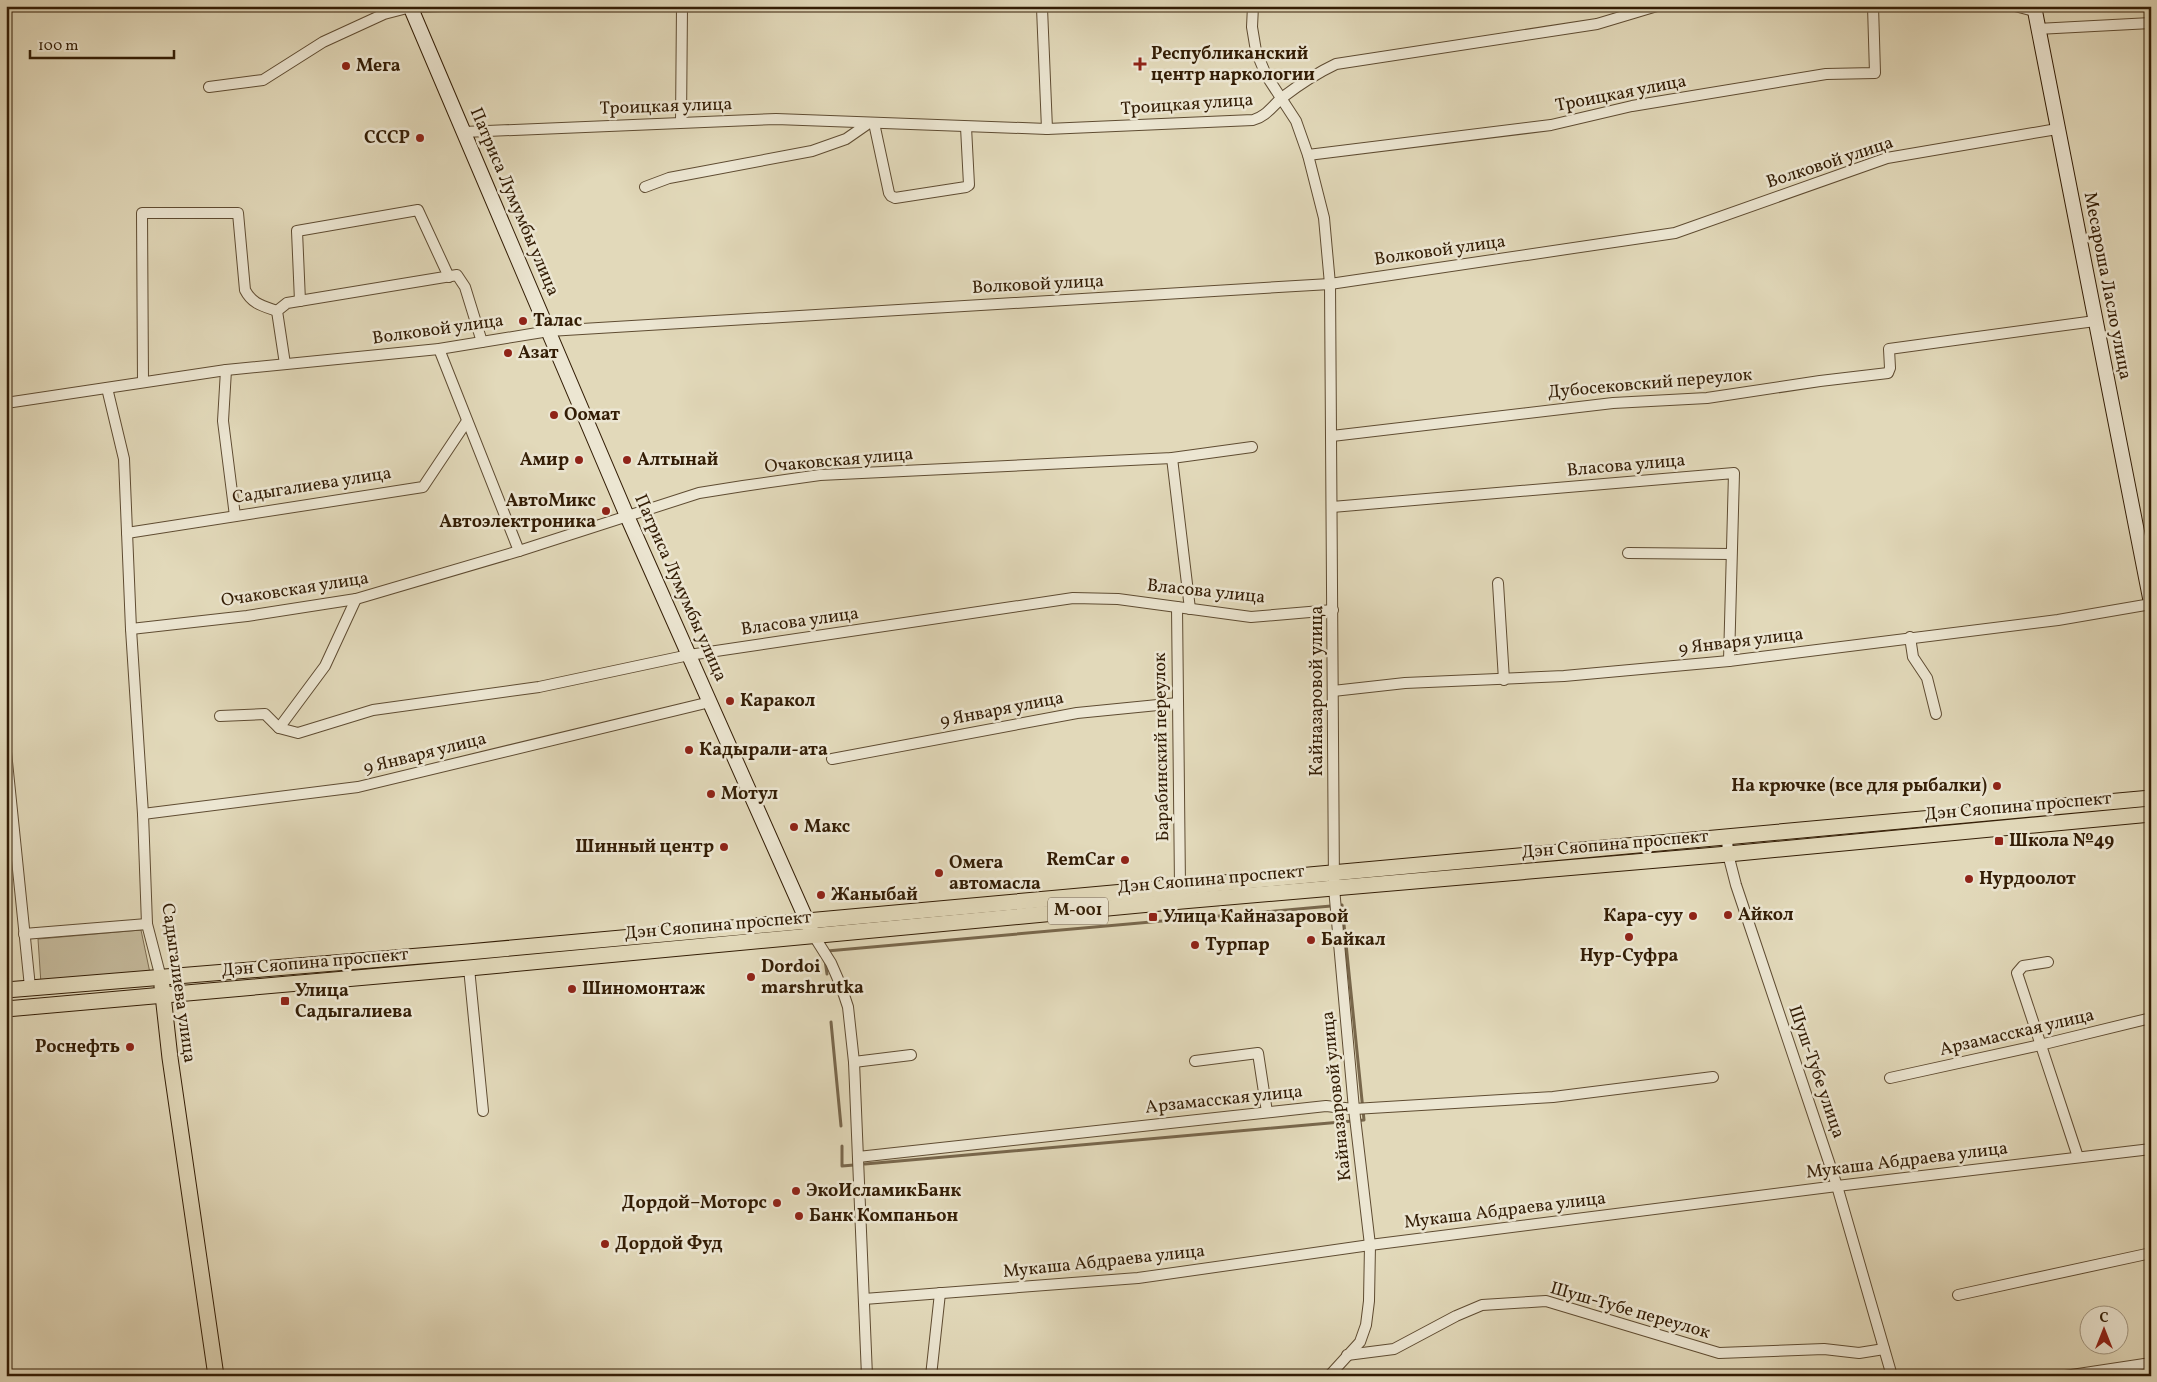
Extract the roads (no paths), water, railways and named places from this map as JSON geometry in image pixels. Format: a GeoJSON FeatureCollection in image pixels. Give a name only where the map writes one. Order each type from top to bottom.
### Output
{"type":"FeatureCollection","features":[{"type":"Feature","properties":{"kind":"main road","name":"Дэн Сяопина проспект"},"geometry":{"type":"LineString","coordinates":[[6,1009],[1061,913],[1726,837],[2151,798]]}},
{"type":"Feature","properties":{"kind":"main road","name":"Дэн Сяопина проспект"},"geometry":{"type":"LineString","coordinates":[[6,990],[807,921],[1180,886],[1334,881],[1728,854],[2151,814]]}},
{"type":"Feature","properties":{"kind":"main road"},"geometry":{"type":"LineString","coordinates":[[1059,897],[1061,913]]}},
{"type":"Feature","properties":{"kind":"main road","name":"Садыгалиева улица"},"geometry":{"type":"LineString","coordinates":[[161,978],[170,1058],[216,1376]]}},
{"type":"Feature","properties":{"kind":"street"},"geometry":{"type":"LineString","coordinates":[[209,87],[262,80],[324,42],[384,14],[410,7],[442,6]]}},
{"type":"Feature","properties":{"kind":"street"},"geometry":{"type":"LineString","coordinates":[[681,122],[682,6]]}},
{"type":"Feature","properties":{"kind":"street","name":"Кайназаровой улица"},"geometry":{"type":"LineString","coordinates":[[1253,6],[1252,27],[1256,51],[1266,75],[1296,121],[1308,155],[1324,218],[1330,284],[1334,881],[1354,1109],[1370,1245],[1369,1301],[1366,1325],[1360,1342],[1329,1376]]}},
{"type":"Feature","properties":{"kind":"street","name":"Троицкая улица"},"geometry":{"type":"LineString","coordinates":[[464,132],[776,119],[1047,129],[1253,120],[1263,116],[1282,98],[1306,80],[1336,64],[1597,24],[1656,6]]}},
{"type":"Feature","properties":{"kind":"street","name":"Троицкая улица"},"geometry":{"type":"LineString","coordinates":[[1308,155],[1551,125],[1632,106],[1826,74],[1875,73],[1873,6]]}},
{"type":"Feature","properties":{"kind":"street"},"geometry":{"type":"LineString","coordinates":[[2015,6],[2034,9]]}},
{"type":"Feature","properties":{"kind":"street","name":"Патриса Лумумбы улица"},"geometry":{"type":"LineString","coordinates":[[410,7],[627,516],[807,921],[836,975],[848,1007],[854,1062],[867,1376]]}},
{"type":"Feature","properties":{"kind":"street"},"geometry":{"type":"LineString","coordinates":[[1042,8],[1047,129]]}},
{"type":"Feature","properties":{"kind":"street","name":"Месароша Ласло улица"},"geometry":{"type":"LineString","coordinates":[[2034,9],[2151,603]]}},
{"type":"Feature","properties":{"kind":"street"},"geometry":{"type":"LineString","coordinates":[[2037,30],[2151,23]]}},
{"type":"Feature","properties":{"kind":"street"},"geometry":{"type":"LineString","coordinates":[[645,187],[669,178],[812,151],[846,139],[871,122],[891,196],[896,198],[966,187],[969,185],[966,127]]}},
{"type":"Feature","properties":{"kind":"street","name":"Волковой улица"},"geometry":{"type":"LineString","coordinates":[[6,403],[226,370],[439,349],[549,331],[1330,284],[1675,233],[1887,158],[2057,130]]}},
{"type":"Feature","properties":{"kind":"street"},"geometry":{"type":"LineString","coordinates":[[300,301],[298,231],[418,210],[449,277]]}},
{"type":"Feature","properties":{"kind":"street"},"geometry":{"type":"LineString","coordinates":[[143,382],[142,213],[238,213],[245,290],[248,298],[256,304],[277,311]]}},
{"type":"Feature","properties":{"kind":"street"},"geometry":{"type":"LineString","coordinates":[[277,311],[287,304],[300,301],[457,275],[465,288],[482,342]]}},
{"type":"Feature","properties":{"kind":"street"},"geometry":{"type":"LineString","coordinates":[[277,311],[285,364]]}},
{"type":"Feature","properties":{"kind":"street","name":"Дубосековский переулок"},"geometry":{"type":"LineString","coordinates":[[1332,436],[1603,404],[1643,400],[1708,398],[1888,373],[1890,368],[1889,349],[2095,321]]}},
{"type":"Feature","properties":{"kind":"street"},"geometry":{"type":"LineString","coordinates":[[439,349],[518,551]]}},
{"type":"Feature","properties":{"kind":"street"},"geometry":{"type":"LineString","coordinates":[[226,370],[223,421],[235,516]]}},
{"type":"Feature","properties":{"kind":"street","name":"Садыгалиева улица"},"geometry":{"type":"LineString","coordinates":[[107,388],[124,459],[147,924],[161,978]]}},
{"type":"Feature","properties":{"kind":"street","name":"Садыгалиева улица"},"geometry":{"type":"LineString","coordinates":[[127,533],[423,487],[467,421]]}},
{"type":"Feature","properties":{"kind":"street","name":"Очаковская улица"},"geometry":{"type":"LineString","coordinates":[[131,629],[246,616],[356,600],[699,493],[820,475],[1172,458],[1252,447]]}},
{"type":"Feature","properties":{"kind":"street"},"geometry":{"type":"LineString","coordinates":[[1172,458],[1190,609]]}},
{"type":"Feature","properties":{"kind":"street","name":"Власова улица"},"geometry":{"type":"LineString","coordinates":[[1332,508],[1734,472],[1730,554],[1729,661]]}},
{"type":"Feature","properties":{"kind":"street"},"geometry":{"type":"LineString","coordinates":[[1628,554],[1730,554]]}},
{"type":"Feature","properties":{"kind":"street"},"geometry":{"type":"LineString","coordinates":[[1498,583],[1504,680]]}},
{"type":"Feature","properties":{"kind":"street","name":"Власова улица"},"geometry":{"type":"LineString","coordinates":[[220,716],[265,714],[279,728],[298,733],[374,710],[539,687],[689,655],[1073,598],[1118,599],[1252,617],[1332,610]]}},
{"type":"Feature","properties":{"kind":"street"},"geometry":{"type":"LineString","coordinates":[[279,728],[325,666],[356,600]]}},
{"type":"Feature","properties":{"kind":"street","name":"9 Января улица"},"geometry":{"type":"LineString","coordinates":[[1333,691],[1405,684],[1504,680],[1729,661],[2058,620],[2151,603]]}},
{"type":"Feature","properties":{"kind":"street","name":"Барабинский переулок"},"geometry":{"type":"LineString","coordinates":[[1177,607],[1180,886]]}},
{"type":"Feature","properties":{"kind":"street"},"geometry":{"type":"LineString","coordinates":[[1910,637],[1913,657],[1927,678],[1936,714]]}},
{"type":"Feature","properties":{"kind":"street","name":"9 Января улица"},"geometry":{"type":"LineString","coordinates":[[143,814],[358,788],[710,702]]}},
{"type":"Feature","properties":{"kind":"street","name":"9 Января улица"},"geometry":{"type":"LineString","coordinates":[[832,759],[1077,713],[1178,703]]}},
{"type":"Feature","properties":{"kind":"street"},"geometry":{"type":"LineString","coordinates":[[6,752],[9,820],[30,988]]}},
{"type":"Feature","properties":{"kind":"street","name":"Шуш-Тубе улица"},"geometry":{"type":"LineString","coordinates":[[1726,837],[1728,854],[1736,885],[1837,1186],[1892,1376]]}},
{"type":"Feature","properties":{"kind":"street"},"geometry":{"type":"LineString","coordinates":[[24,934],[147,924]]}},
{"type":"Feature","properties":{"kind":"street"},"geometry":{"type":"LineString","coordinates":[[2048,962],[2023,966],[2017,973],[2078,1157]]}},
{"type":"Feature","properties":{"kind":"street"},"geometry":{"type":"LineString","coordinates":[[469,968],[483,1111]]}},
{"type":"Feature","properties":{"kind":"street","name":"Арзамасская улица"},"geometry":{"type":"LineString","coordinates":[[1890,1078],[2151,1018]]}},
{"type":"Feature","properties":{"kind":"street"},"geometry":{"type":"LineString","coordinates":[[1195,1061],[1258,1053],[1266,1112]]}},
{"type":"Feature","properties":{"kind":"street"},"geometry":{"type":"LineString","coordinates":[[854,1062],[911,1055]]}},
{"type":"Feature","properties":{"kind":"street","name":"Арзамасская улица"},"geometry":{"type":"LineString","coordinates":[[858,1157],[1326,1106],[1354,1109],[1553,1097],[1713,1077]]}},
{"type":"Feature","properties":{"kind":"street","name":"Мукаша Абдраева улица"},"geometry":{"type":"LineString","coordinates":[[864,1299],[1138,1278],[1370,1245],[1837,1186],[2151,1149]]}},
{"type":"Feature","properties":{"kind":"street"},"geometry":{"type":"LineString","coordinates":[[1958,1294],[2151,1253]]}},
{"type":"Feature","properties":{"kind":"street"},"geometry":{"type":"LineString","coordinates":[[931,1376],[940,1293]]}},
{"type":"Feature","properties":{"kind":"street","name":"Шуш-Тубе переулок"},"geometry":{"type":"LineString","coordinates":[[1347,1355],[1394,1348],[1456,1316],[1482,1305],[1546,1301],[1648,1334],[1719,1353],[1824,1349],[1859,1353],[1884,1349]]}},
{"type":"Feature","properties":{"kind":"street"},"geometry":{"type":"LineString","coordinates":[[2065,1376],[2151,1363]]}},
{"type":"Feature","properties":{"kind":"waterway"},"geometry":{"type":"LineString","coordinates":[[827,951],[1342,905],[1364,1120],[865,1164]]}},
{"type":"Feature","properties":{"kind":"waterway"},"geometry":{"type":"LineString","coordinates":[[825,960],[827,974]]}},
{"type":"Feature","properties":{"kind":"waterway"},"geometry":{"type":"LineString","coordinates":[[831,1022],[841,1126]]}},
{"type":"Feature","properties":{"kind":"waterway"},"geometry":{"type":"LineString","coordinates":[[842,1146],[842,1166],[854,1165]]}},
{"type":"Feature","properties":{"kind":"place","name":"Республиканский центр наркологии"},"geometry":{"type":"Point","coordinates":[1140,64]}},
{"type":"Feature","properties":{"kind":"place","name":"Мега"},"geometry":{"type":"Point","coordinates":[346,66]}},
{"type":"Feature","properties":{"kind":"place","name":"СССР"},"geometry":{"type":"Point","coordinates":[420,138]}},
{"type":"Feature","properties":{"kind":"place","name":"Талас"},"geometry":{"type":"Point","coordinates":[523,321]}},
{"type":"Feature","properties":{"kind":"place","name":"Азат"},"geometry":{"type":"Point","coordinates":[508,353]}},
{"type":"Feature","properties":{"kind":"place","name":"Оомат"},"geometry":{"type":"Point","coordinates":[554,415]}},
{"type":"Feature","properties":{"kind":"place","name":"Амир"},"geometry":{"type":"Point","coordinates":[579,460]}},
{"type":"Feature","properties":{"kind":"place","name":"Алтынай"},"geometry":{"type":"Point","coordinates":[627,460]}},
{"type":"Feature","properties":{"kind":"place","name":"АвтоМикс Автоэлектроника"},"geometry":{"type":"Point","coordinates":[606,511]}},
{"type":"Feature","properties":{"kind":"place","name":"Каракол"},"geometry":{"type":"Point","coordinates":[730,701]}},
{"type":"Feature","properties":{"kind":"place","name":"Кадырали-ата"},"geometry":{"type":"Point","coordinates":[689,750]}},
{"type":"Feature","properties":{"kind":"place","name":"На крючке (все для рыбалки)"},"geometry":{"type":"Point","coordinates":[1997,786]}},
{"type":"Feature","properties":{"kind":"place","name":"Мотул"},"geometry":{"type":"Point","coordinates":[711,794]}},
{"type":"Feature","properties":{"kind":"place","name":"Макс"},"geometry":{"type":"Point","coordinates":[794,827]}},
{"type":"Feature","properties":{"kind":"place","name":"Школа №49"},"geometry":{"type":"Point","coordinates":[1999,841]}},
{"type":"Feature","properties":{"kind":"place","name":"Шинный центр"},"geometry":{"type":"Point","coordinates":[724,847]}},
{"type":"Feature","properties":{"kind":"place","name":"RemCar"},"geometry":{"type":"Point","coordinates":[1125,860]}},
{"type":"Feature","properties":{"kind":"place","name":"Омега автомасла"},"geometry":{"type":"Point","coordinates":[939,873]}},
{"type":"Feature","properties":{"kind":"place","name":"Нурдоолот"},"geometry":{"type":"Point","coordinates":[1969,879]}},
{"type":"Feature","properties":{"kind":"place","name":"Жаныбай"},"geometry":{"type":"Point","coordinates":[821,895]}},
{"type":"Feature","properties":{"kind":"place","name":"Айкол"},"geometry":{"type":"Point","coordinates":[1728,915]}},
{"type":"Feature","properties":{"kind":"place","name":"Кара-суу"},"geometry":{"type":"Point","coordinates":[1693,916]}},
{"type":"Feature","properties":{"kind":"place","name":"Улица Кайназаровой"},"geometry":{"type":"Point","coordinates":[1153,917]}},
{"type":"Feature","properties":{"kind":"place","name":"Нур-Суфра"},"geometry":{"type":"Point","coordinates":[1629,937]}},
{"type":"Feature","properties":{"kind":"place","name":"Байкал"},"geometry":{"type":"Point","coordinates":[1311,940]}},
{"type":"Feature","properties":{"kind":"place","name":"Турпар"},"geometry":{"type":"Point","coordinates":[1195,945]}},
{"type":"Feature","properties":{"kind":"place","name":"Dordoi marshrutka"},"geometry":{"type":"Point","coordinates":[751,977]}},
{"type":"Feature","properties":{"kind":"place","name":"Шиномонтаж"},"geometry":{"type":"Point","coordinates":[572,989]}},
{"type":"Feature","properties":{"kind":"place","name":"Улица Садыгалиева"},"geometry":{"type":"Point","coordinates":[285,1001]}},
{"type":"Feature","properties":{"kind":"place","name":"Роснефть"},"geometry":{"type":"Point","coordinates":[130,1047]}},
{"type":"Feature","properties":{"kind":"place","name":"ЭкоИсламикБанк"},"geometry":{"type":"Point","coordinates":[796,1191]}},
{"type":"Feature","properties":{"kind":"place","name":"Дордой–Моторс"},"geometry":{"type":"Point","coordinates":[777,1203]}},
{"type":"Feature","properties":{"kind":"place","name":"Банк Компаньон"},"geometry":{"type":"Point","coordinates":[799,1216]}},
{"type":"Feature","properties":{"kind":"place","name":"Дордой Фуд"},"geometry":{"type":"Point","coordinates":[605,1244]}}]}
